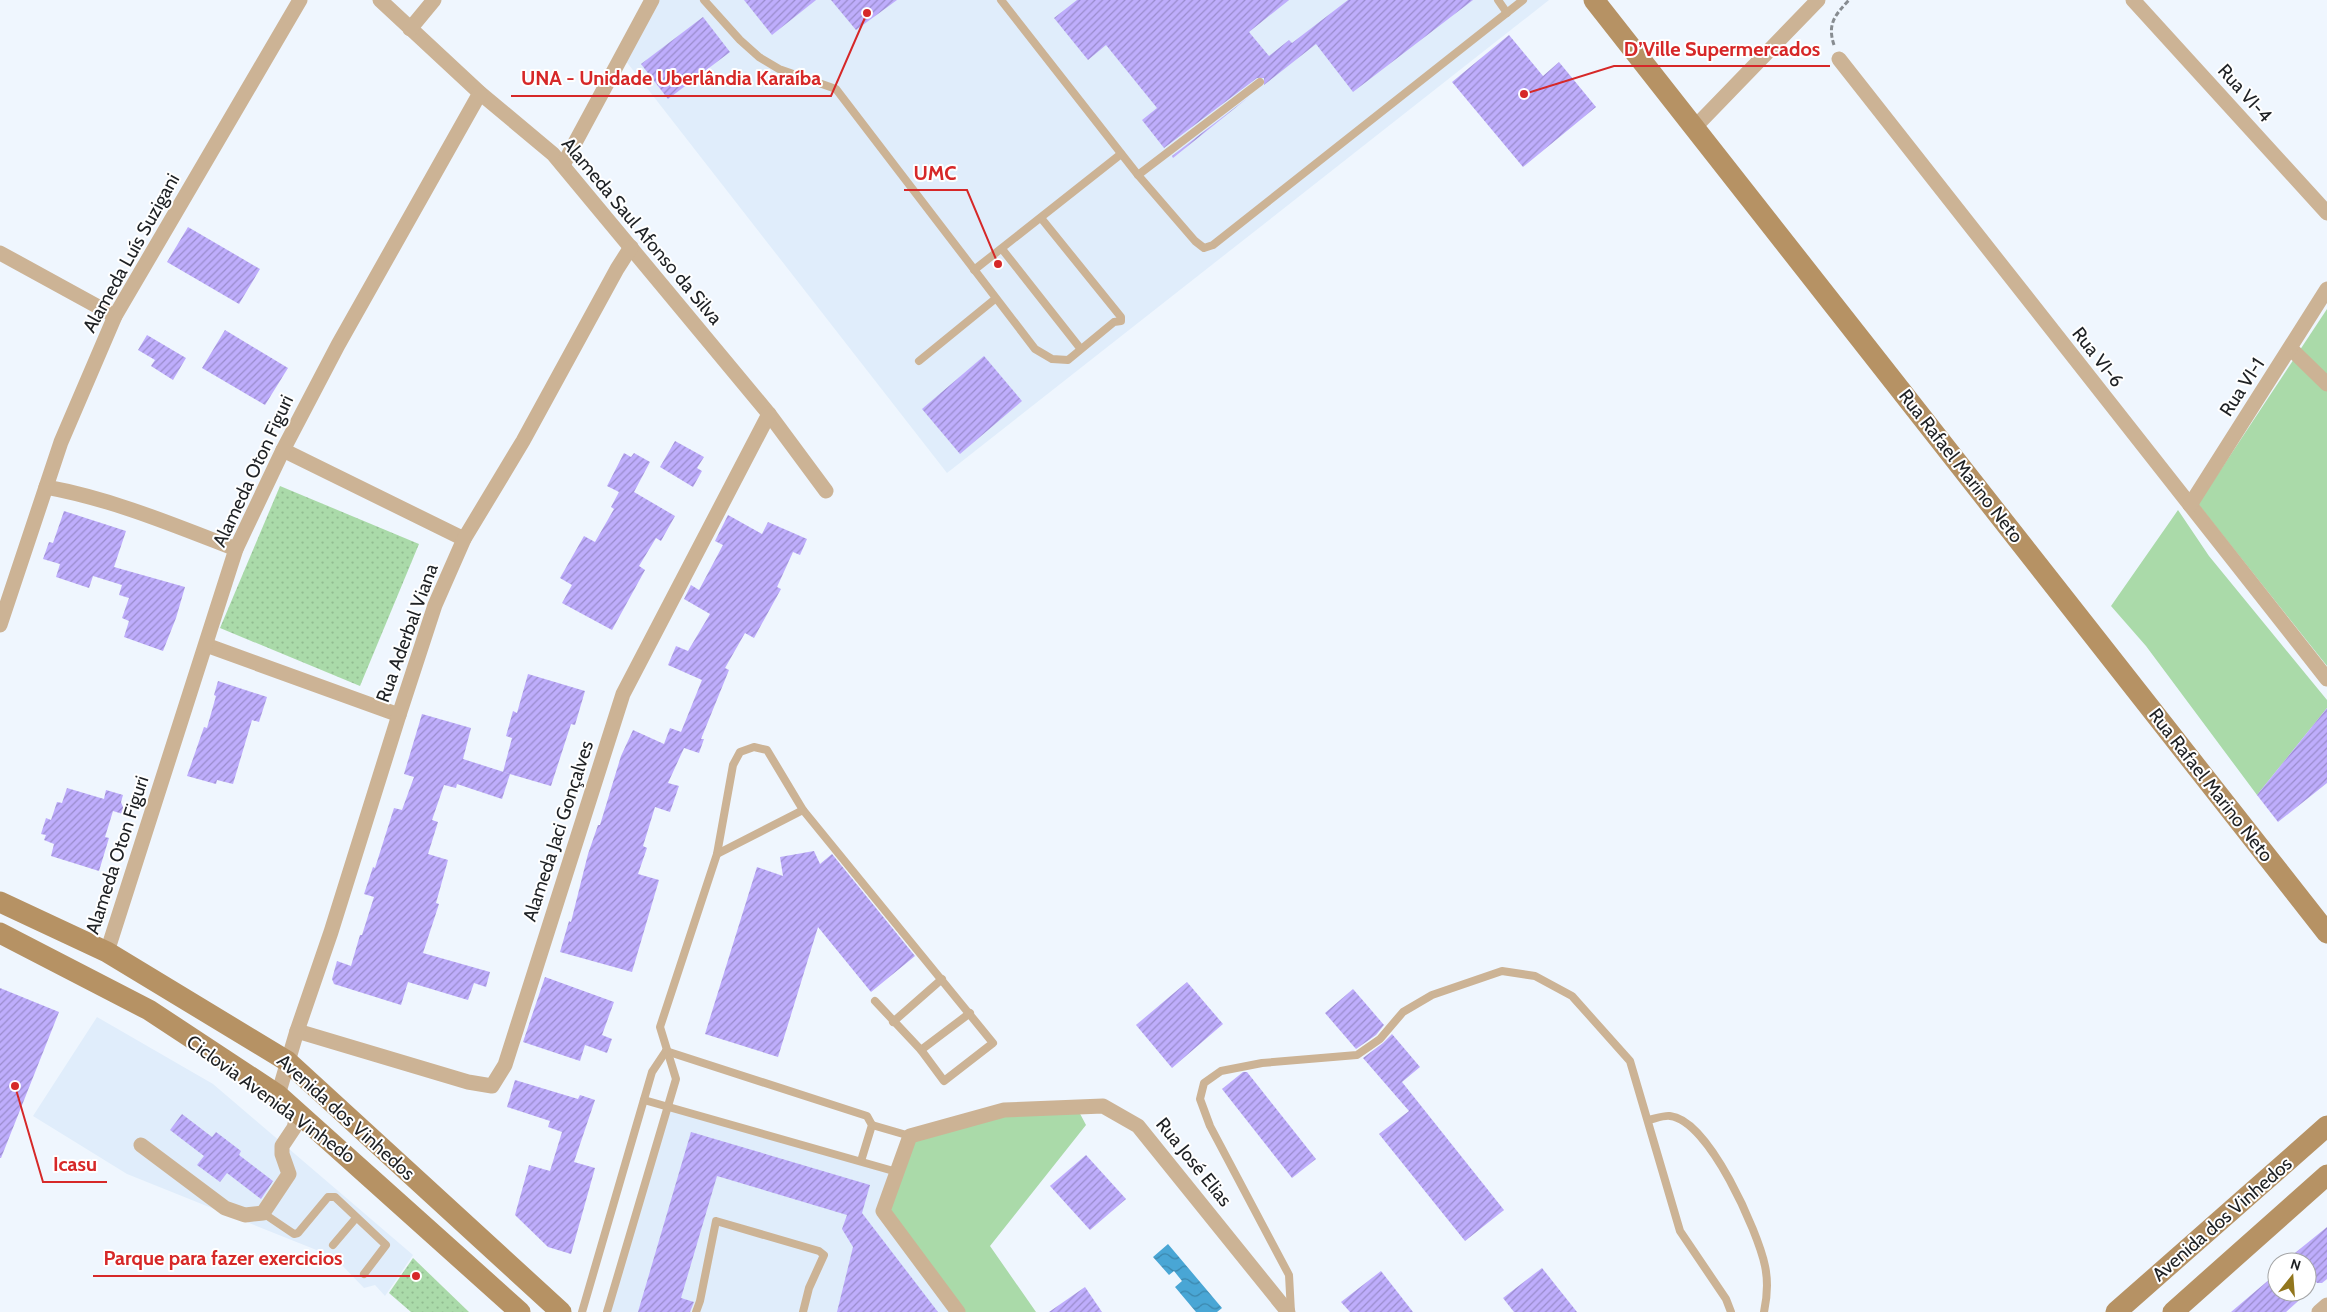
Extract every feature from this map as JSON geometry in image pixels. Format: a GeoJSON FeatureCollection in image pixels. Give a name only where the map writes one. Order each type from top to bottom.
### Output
{"type":"FeatureCollection","features":[{"type":"Feature","properties":{"kind":"main road","name":"Rua Rafael Marino Neto"},"geometry":{"type":"LineString","coordinates":[[1594,0],[2327,933]]}},
{"type":"Feature","properties":{"kind":"main road","name":"Avenida dos Vinhedos"},"geometry":{"type":"LineString","coordinates":[[0,902],[107,952],[287,1061],[561,1312]]}},
{"type":"Feature","properties":{"kind":"main road","name":"Avenida dos Vinhedos"},"geometry":{"type":"LineString","coordinates":[[0,933],[149,1010],[278,1095],[520,1312]]}},
{"type":"Feature","properties":{"kind":"main road","name":"Avenida dos Vinhedos"},"geometry":{"type":"LineString","coordinates":[[2116,1312],[2327,1126]]}},
{"type":"Feature","properties":{"kind":"main road","name":"Avenida dos Vinhedos"},"geometry":{"type":"LineString","coordinates":[[2173,1312],[2327,1175]]}},
{"type":"Feature","properties":{"kind":"main road"},"geometry":{"type":"LineString","coordinates":[[424,1225],[444,1205]]}},
{"type":"Feature","properties":{"kind":"street","name":"Alameda Luís Suzigani"},"geometry":{"type":"LineString","coordinates":[[0,625],[61,442],[115,316],[300,0]]}},
{"type":"Feature","properties":{"kind":"street","name":"Alameda Saul Afonso da Silva"},"geometry":{"type":"LineString","coordinates":[[380,0],[480,93],[553,154],[769,414],[826,491]]}},
{"type":"Feature","properties":{"kind":"street"},"geometry":{"type":"LineString","coordinates":[[410,29],[434,0]]}},
{"type":"Feature","properties":{"kind":"street"},"geometry":{"type":"LineString","coordinates":[[562,165],[652,0]]}},
{"type":"Feature","properties":{"kind":"street"},"geometry":{"type":"LineString","coordinates":[[1694,127],[1818,0]]}},
{"type":"Feature","properties":{"kind":"street","name":"Rua VI-4"},"geometry":{"type":"LineString","coordinates":[[2133,0],[2327,213]]}},
{"type":"Feature","properties":{"kind":"street","name":"Rua VI-6"},"geometry":{"type":"LineString","coordinates":[[1839,59],[2327,679]]}},
{"type":"Feature","properties":{"kind":"street","name":"Alameda Oton Figuri"},"geometry":{"type":"LineString","coordinates":[[107,952],[236,549],[283,450],[338,344],[480,93]]}},
{"type":"Feature","properties":{"kind":"street","name":"Rua Aderbal Viana"},"geometry":{"type":"LineString","coordinates":[[278,1095],[287,1061],[331,932],[435,605],[464,539],[523,441],[617,269],[631,247]]}},
{"type":"Feature","properties":{"kind":"street"},"geometry":{"type":"LineString","coordinates":[[0,253],[115,316]]}},
{"type":"Feature","properties":{"kind":"street","name":"Rua VI-1"},"geometry":{"type":"LineString","coordinates":[[2190,505],[2291,349],[2327,289]]}},
{"type":"Feature","properties":{"kind":"street"},"geometry":{"type":"LineString","coordinates":[[2291,349],[2327,384]]}},
{"type":"Feature","properties":{"kind":"street","name":"Alameda Jaci Gonçalves"},"geometry":{"type":"LineString","coordinates":[[297,1031],[468,1082],[492,1086],[498,1079],[505,1065],[623,694],[769,414]]}},
{"type":"Feature","properties":{"kind":"street"},"geometry":{"type":"LineString","coordinates":[[283,450],[464,539]]}},
{"type":"Feature","properties":{"kind":"street"},"geometry":{"type":"LineString","coordinates":[[46,487],[68,491],[146,514],[236,549]]}},
{"type":"Feature","properties":{"kind":"street"},"geometry":{"type":"LineString","coordinates":[[206,645],[399,715]]}},
{"type":"Feature","properties":{"kind":"street","name":"Rua José Elias"},"geometry":{"type":"LineString","coordinates":[[910,1136],[1004,1110],[1103,1106],[1138,1126],[1290,1312]]}},
{"type":"Feature","properties":{"kind":"street"},"geometry":{"type":"LineString","coordinates":[[141,1145],[225,1208],[245,1215],[263,1213],[289,1174],[282,1154],[282,1146],[294,1128],[298,1112]]}},
{"type":"Feature","properties":{"kind":"street"},"geometry":{"type":"LineString","coordinates":[[910,1136],[883,1211],[958,1312]]}},
{"type":"Feature","properties":{"kind":"street"},"geometry":{"type":"LineString","coordinates":[[2319,1312],[2327,1306]]}},
{"type":"Feature","properties":{"kind":"lane"},"geometry":{"type":"LineString","coordinates":[[704,0],[759,58],[779,69],[836,89],[1035,349],[1052,359],[1068,360],[1080,348],[1114,322],[1121,322],[1121,317],[1041,218]]}},
{"type":"Feature","properties":{"kind":"lane"},"geometry":{"type":"LineString","coordinates":[[1001,0],[1138,175],[1195,241],[1204,248],[1213,245],[1523,0]]}},
{"type":"Feature","properties":{"kind":"lane"},"geometry":{"type":"LineString","coordinates":[[1498,0],[1507,13]]}},
{"type":"Feature","properties":{"kind":"lane"},"geometry":{"type":"LineString","coordinates":[[1138,175],[1260,82]]}},
{"type":"Feature","properties":{"kind":"lane"},"geometry":{"type":"LineString","coordinates":[[974,270],[1121,154]]}},
{"type":"Feature","properties":{"kind":"lane"},"geometry":{"type":"LineString","coordinates":[[1002,249],[1080,348]]}},
{"type":"Feature","properties":{"kind":"lane"},"geometry":{"type":"LineString","coordinates":[[919,361],[996,300]]}},
{"type":"Feature","properties":{"kind":"lane"},"geometry":{"type":"LineString","coordinates":[[607,1312],[676,1079],[660,1027],[717,854],[733,765],[740,752],[754,748],[767,750],[803,810],[942,978],[993,1043],[944,1081],[920,1050],[875,1000]]}},
{"type":"Feature","properties":{"kind":"lane"},"geometry":{"type":"LineString","coordinates":[[717,854],[803,810]]}},
{"type":"Feature","properties":{"kind":"lane"},"geometry":{"type":"LineString","coordinates":[[1290,1312],[1289,1275],[1210,1126],[1200,1099],[1204,1084],[1221,1071],[1262,1063],[1357,1055],[1380,1039],[1403,1012],[1432,995],[1502,971],[1535,976],[1572,996],[1630,1061],[1680,1231],[1726,1299],[1731,1312]]}},
{"type":"Feature","properties":{"kind":"lane"},"geometry":{"type":"LineString","coordinates":[[893,1022],[942,978]]}},
{"type":"Feature","properties":{"kind":"lane"},"geometry":{"type":"LineString","coordinates":[[920,1050],[970,1013]]}},
{"type":"Feature","properties":{"kind":"lane"},"geometry":{"type":"LineString","coordinates":[[582,1312],[652,1072],[666,1051]]}},
{"type":"Feature","properties":{"kind":"lane"},"geometry":{"type":"LineString","coordinates":[[666,1051],[867,1116],[872,1125],[910,1136]]}},
{"type":"Feature","properties":{"kind":"lane"},"geometry":{"type":"LineString","coordinates":[[644,1100],[897,1172]]}},
{"type":"Feature","properties":{"kind":"lane"},"geometry":{"type":"LineString","coordinates":[[1648,1120],[1670,1116],[1687,1123],[1722,1164],[1758,1238],[1766,1268],[1764,1312]]}},
{"type":"Feature","properties":{"kind":"lane"},"geometry":{"type":"LineString","coordinates":[[861,1161],[872,1125]]}},
{"type":"Feature","properties":{"kind":"lane"},"geometry":{"type":"LineString","coordinates":[[263,1213],[294,1234],[298,1233],[331,1196],[386,1246],[364,1274]]}},
{"type":"Feature","properties":{"kind":"lane"},"geometry":{"type":"LineString","coordinates":[[332,1245],[356,1218]]}},
{"type":"Feature","properties":{"kind":"lane"},"geometry":{"type":"LineString","coordinates":[[696,1312],[700,1301],[716,1221],[819,1250],[824,1255],[809,1288],[803,1312]]}},
{"type":"Feature","properties":{"kind":"path"},"geometry":{"type":"LineString","coordinates":[[1839,59],[1830,26],[1834,16],[1849,0]]}},
{"type":"Feature","properties":{"kind":"shaded area"},"geometry":{"type":"Polygon","coordinates":[[[652,0],[1549,0],[947,473],[622,56],[652,0]]]}},
{"type":"Feature","properties":{"kind":"shaded area"},"geometry":{"type":"Polygon","coordinates":[[[97,1017],[213,1084],[413,1255],[385,1296],[375,1285],[364,1288],[334,1257],[127,1174],[33,1116],[97,1017]]]}},
{"type":"Feature","properties":{"kind":"shaded area"},"geometry":{"type":"Polygon","coordinates":[[[668,1107],[897,1172],[958,1312],[607,1312],[668,1107]]]}},
{"type":"Feature","properties":{"kind":"green space"},"geometry":{"type":"Polygon","coordinates":[[[2327,309],[2327,666],[2198,504],[2327,309]]]}},
{"type":"Feature","properties":{"kind":"green space"},"geometry":{"type":"Polygon","coordinates":[[[280,486],[419,544],[360,686],[220,628],[280,486]]]}},
{"type":"Feature","properties":{"kind":"green space"},"geometry":{"type":"Polygon","coordinates":[[[2178,510],[2209,556],[2327,700],[2327,708],[2257,795],[2146,646],[2111,606],[2178,510]]]}},
{"type":"Feature","properties":{"kind":"green space"},"geometry":{"type":"Polygon","coordinates":[[[1077,1108],[1086,1125],[990,1246],[1036,1312],[958,1312],[883,1211],[910,1136],[1004,1110],[1077,1108]]]}},
{"type":"Feature","properties":{"kind":"green space"},"geometry":{"type":"Polygon","coordinates":[[[413,1258],[469,1312],[411,1312],[389,1293],[413,1258]]]}},
{"type":"Feature","properties":{"kind":"water"},"geometry":{"type":"Polygon","coordinates":[[[1168,1244],[1222,1308],[1217,1312],[1196,1312],[1175,1287],[1182,1281],[1174,1271],[1169,1275],[1153,1257],[1168,1244]]]}},
{"type":"Feature","properties":{"kind":"building"},"geometry":{"type":"Polygon","coordinates":[[[744,0],[816,0],[772,35],[744,0]]]}},
{"type":"Feature","properties":{"kind":"building"},"geometry":{"type":"Polygon","coordinates":[[[831,0],[897,0],[856,30],[831,0]]]}},
{"type":"Feature","properties":{"kind":"building"},"geometry":{"type":"Polygon","coordinates":[[[1077,0],[1289,0],[1249,32],[1269,56],[1289,40],[1292,43],[1348,0],[1473,0],[1353,92],[1316,44],[1264,85],[1264,78],[1257,78],[1164,148],[1142,120],[1157,108],[1106,45],[1088,60],[1054,18],[1077,0]]]}},
{"type":"Feature","properties":{"kind":"building"},"geometry":{"type":"Polygon","coordinates":[[[703,17],[730,52],[668,99],[641,64],[703,17]]]}},
{"type":"Feature","properties":{"kind":"building"},"geometry":{"type":"Polygon","coordinates":[[[1509,35],[1543,76],[1559,62],[1596,107],[1523,167],[1452,82],[1509,35]]]}},
{"type":"Feature","properties":{"kind":"building"},"geometry":{"type":"Polygon","coordinates":[[[1250,96],[1173,158],[1172,156],[1250,96]]]}},
{"type":"Feature","properties":{"kind":"building"},"geometry":{"type":"Polygon","coordinates":[[[188,227],[260,269],[239,304],[167,262],[188,227]]]}},
{"type":"Feature","properties":{"kind":"building"},"geometry":{"type":"Polygon","coordinates":[[[225,330],[288,368],[265,405],[202,368],[225,330]]]}},
{"type":"Feature","properties":{"kind":"building"},"geometry":{"type":"Polygon","coordinates":[[[147,335],[186,358],[173,380],[151,366],[155,360],[138,350],[147,335]]]}},
{"type":"Feature","properties":{"kind":"building"},"geometry":{"type":"Polygon","coordinates":[[[984,356],[1022,401],[960,454],[922,409],[984,356]]]}},
{"type":"Feature","properties":{"kind":"building"},"geometry":{"type":"Polygon","coordinates":[[[675,441],[704,457],[697,468],[702,471],[693,487],[660,467],[675,441]]]}},
{"type":"Feature","properties":{"kind":"building"},"geometry":{"type":"Polygon","coordinates":[[[624,453],[631,457],[634,453],[650,462],[634,492],[675,516],[661,541],[656,538],[639,566],[645,570],[612,630],[562,603],[572,585],[560,578],[584,536],[595,542],[614,509],[611,507],[619,492],[607,486],[624,453]]]}},
{"type":"Feature","properties":{"kind":"building"},"geometry":{"type":"Polygon","coordinates":[[[64,511],[126,531],[114,567],[185,587],[176,618],[163,651],[124,637],[129,621],[122,618],[129,598],[119,595],[122,585],[93,576],[89,588],[56,577],[60,564],[43,559],[49,542],[53,543],[64,511]]]}},
{"type":"Feature","properties":{"kind":"building"},"geometry":{"type":"Polygon","coordinates":[[[728,515],[762,534],[768,522],[807,539],[800,555],[793,552],[777,587],[781,589],[754,638],[745,633],[725,668],[729,670],[701,739],[704,739],[699,753],[684,748],[668,783],[679,786],[670,812],[655,807],[643,846],[647,848],[638,874],[659,880],[632,972],[560,952],[569,921],[571,922],[588,854],[598,825],[600,825],[621,756],[633,730],[664,744],[670,728],[681,732],[702,680],[668,665],[676,646],[688,651],[710,614],[684,599],[691,585],[699,590],[723,545],[715,541],[728,515]]]}},
{"type":"Feature","properties":{"kind":"building"},"geometry":{"type":"Polygon","coordinates":[[[528,674],[585,691],[575,725],[571,724],[551,786],[503,772],[512,738],[506,736],[513,711],[517,713],[528,674]]]}},
{"type":"Feature","properties":{"kind":"building"},"geometry":{"type":"Polygon","coordinates":[[[218,681],[267,697],[259,722],[252,720],[233,784],[217,780],[216,784],[187,776],[204,727],[207,728],[218,681]]]}},
{"type":"Feature","properties":{"kind":"building"},"geometry":{"type":"Polygon","coordinates":[[[2327,708],[2327,783],[2278,822],[2257,795],[2327,708]]]}},
{"type":"Feature","properties":{"kind":"building"},"geometry":{"type":"Polygon","coordinates":[[[422,714],[471,728],[463,759],[510,774],[502,799],[457,784],[456,788],[444,785],[432,820],[438,822],[428,854],[448,860],[436,903],[439,904],[423,953],[490,972],[486,987],[474,983],[468,1000],[408,982],[401,1005],[334,984],[332,979],[337,961],[351,966],[360,935],[362,935],[374,897],[364,894],[373,867],[375,868],[394,808],[402,810],[414,777],[404,774],[422,714]]]}},
{"type":"Feature","properties":{"kind":"building"},"geometry":{"type":"Polygon","coordinates":[[[67,788],[104,799],[106,790],[123,795],[121,802],[126,815],[113,811],[105,837],[109,838],[99,871],[51,856],[54,844],[44,840],[46,835],[41,834],[46,818],[51,820],[57,802],[62,803],[67,788]]]}},
{"type":"Feature","properties":{"kind":"building"},"geometry":{"type":"Polygon","coordinates":[[[814,851],[820,864],[832,854],[915,956],[871,992],[818,927],[778,1057],[705,1034],[757,867],[783,876],[780,857],[814,851]]]}},
{"type":"Feature","properties":{"kind":"building"},"geometry":{"type":"Polygon","coordinates":[[[545,977],[614,1002],[602,1035],[612,1039],[607,1053],[585,1045],[580,1061],[523,1042],[545,977]]]}},
{"type":"Feature","properties":{"kind":"building"},"geometry":{"type":"Polygon","coordinates":[[[1187,982],[1223,1024],[1172,1068],[1136,1025],[1187,982]]]}},
{"type":"Feature","properties":{"kind":"building"},"geometry":{"type":"Polygon","coordinates":[[[0,988],[59,1012],[1,1158],[0,1158],[0,988]]]}},
{"type":"Feature","properties":{"kind":"building"},"geometry":{"type":"Polygon","coordinates":[[[1353,989],[1384,1025],[1376,1035],[1356,1049],[1325,1013],[1353,989]]]}},
{"type":"Feature","properties":{"kind":"building"},"geometry":{"type":"Polygon","coordinates":[[[1392,1034],[1420,1067],[1402,1082],[1504,1210],[1465,1241],[1379,1134],[1409,1111],[1363,1058],[1392,1034]]]}},
{"type":"Feature","properties":{"kind":"building"},"geometry":{"type":"Polygon","coordinates":[[[1243,1072],[1247,1072],[1316,1159],[1292,1178],[1222,1089],[1243,1072]]]}},
{"type":"Feature","properties":{"kind":"building"},"geometry":{"type":"Polygon","coordinates":[[[515,1080],[578,1099],[580,1095],[595,1100],[574,1162],[595,1168],[571,1254],[548,1247],[515,1215],[529,1165],[550,1171],[562,1132],[548,1127],[550,1121],[507,1107],[515,1080]]]}},
{"type":"Feature","properties":{"kind":"building"},"geometry":{"type":"Polygon","coordinates":[[[182,1114],[212,1137],[216,1132],[241,1151],[239,1155],[273,1181],[261,1199],[227,1173],[220,1182],[197,1165],[204,1156],[170,1130],[182,1114]]]}},
{"type":"Feature","properties":{"kind":"building"},"geometry":{"type":"Polygon","coordinates":[[[691,1132],[870,1185],[862,1213],[938,1312],[837,1312],[853,1247],[842,1229],[847,1215],[717,1176],[681,1298],[694,1302],[690,1312],[638,1312],[691,1132]]]}},
{"type":"Feature","properties":{"kind":"building"},"geometry":{"type":"Polygon","coordinates":[[[1086,1155],[1126,1199],[1090,1230],[1050,1186],[1086,1155]]]}},
{"type":"Feature","properties":{"kind":"building"},"geometry":{"type":"Polygon","coordinates":[[[2327,1227],[2327,1279],[2322,1283],[2317,1283],[2317,1252],[2296,1252],[2327,1227]]]}},
{"type":"Feature","properties":{"kind":"building"},"geometry":{"type":"Polygon","coordinates":[[[1542,1268],[1577,1312],[1514,1312],[1503,1298],[1542,1268]]]}},
{"type":"Feature","properties":{"kind":"building"},"geometry":{"type":"Polygon","coordinates":[[[1381,1271],[1413,1312],[1350,1312],[1341,1302],[1381,1271]]]}},
{"type":"Feature","properties":{"kind":"building"},"geometry":{"type":"Polygon","coordinates":[[[2267,1281],[2267,1302],[2297,1302],[2286,1312],[2231,1312],[2267,1281]]]}},
{"type":"Feature","properties":{"kind":"building"},"geometry":{"type":"Polygon","coordinates":[[[1085,1287],[1102,1312],[1049,1312],[1085,1287]]]}},
{"type":"Feature","properties":{"kind":"place","name":"UNA - Unidade Uberlândia Karaíba"},"geometry":{"type":"Point","coordinates":[867,13]}},
{"type":"Feature","properties":{"kind":"place","name":"D’Ville Supermercados"},"geometry":{"type":"Point","coordinates":[1524,94]}},
{"type":"Feature","properties":{"kind":"place","name":"UMC"},"geometry":{"type":"Point","coordinates":[998,264]}},
{"type":"Feature","properties":{"kind":"place","name":"Icasu"},"geometry":{"type":"Point","coordinates":[15,1086]}},
{"type":"Feature","properties":{"kind":"place","name":"Parque para fazer exercicios"},"geometry":{"type":"Point","coordinates":[416,1276]}}]}
